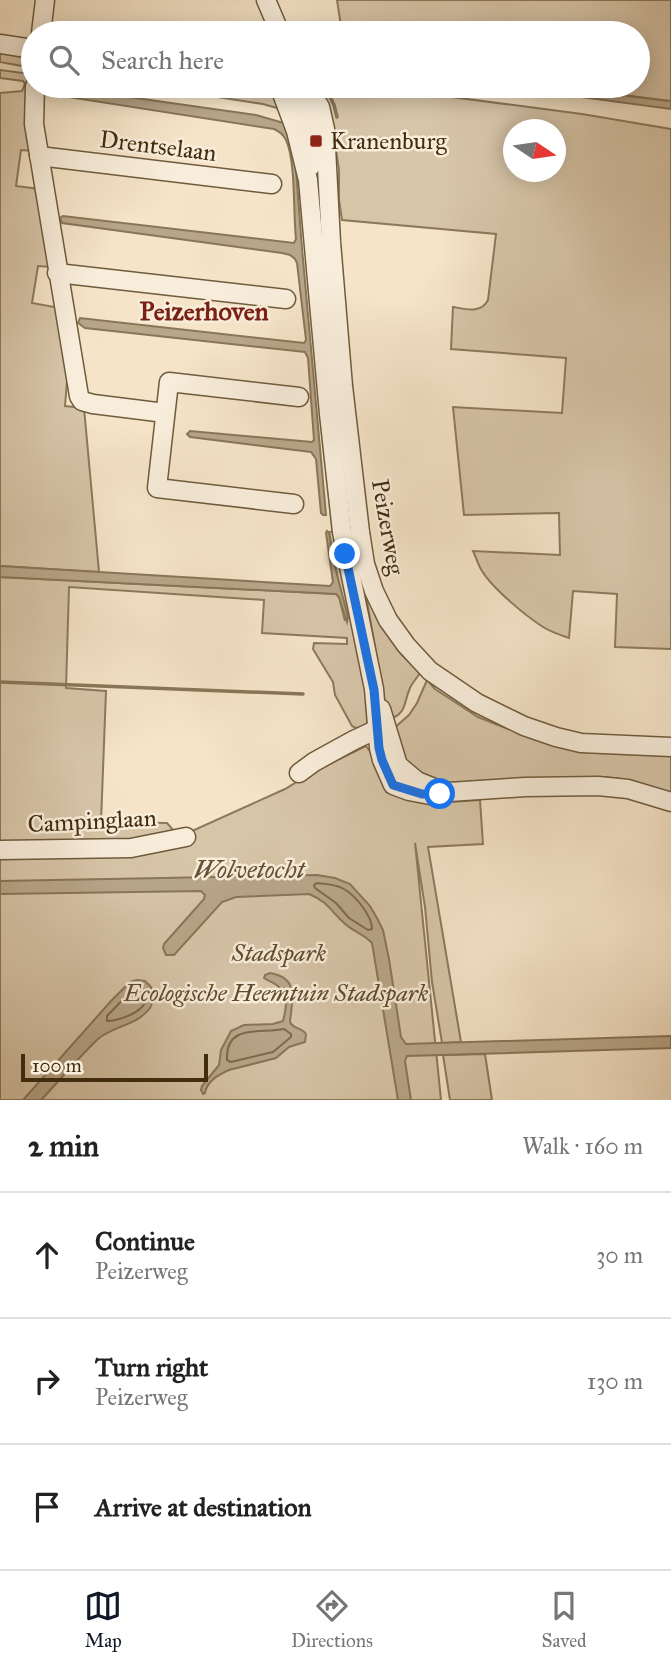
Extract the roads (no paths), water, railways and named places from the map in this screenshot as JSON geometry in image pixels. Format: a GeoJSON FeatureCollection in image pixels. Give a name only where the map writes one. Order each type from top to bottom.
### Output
{"type":"FeatureCollection","features":[{"type":"Feature","properties":{"kind":"street"},"geometry":{"type":"LineString","coordinates":[[42,21],[45,0]]}},
{"type":"Feature","properties":{"kind":"street"},"geometry":{"type":"LineString","coordinates":[[266,0],[275,21]]}},
{"type":"Feature","properties":{"kind":"street"},"geometry":{"type":"LineString","coordinates":[[0,44],[21,47]]}},
{"type":"Feature","properties":{"kind":"street"},"geometry":{"type":"LineString","coordinates":[[35,98],[34,124],[76,388],[82,401],[165,413]]}},
{"type":"Feature","properties":{"kind":"street","name":"Peizerweg"},"geometry":{"type":"LineString","coordinates":[[294,98],[306,113],[311,132],[312,151],[308,180],[322,243],[343,386],[360,532],[368,573],[388,620],[406,645],[430,670],[477,704],[524,726],[581,743],[671,747]]}},
{"type":"Feature","properties":{"kind":"street","name":"Peizerweg"},"geometry":{"type":"LineString","coordinates":[[304,98],[320,107],[325,129],[322,243],[342,532],[382,727],[382,760],[393,785],[430,795],[525,787],[598,786],[628,789],[671,802]]}},
{"type":"Feature","properties":{"kind":"street","name":"Drentselaan"},"geometry":{"type":"LineString","coordinates":[[39,156],[272,184]]}},
{"type":"Feature","properties":{"kind":"street"},"geometry":{"type":"LineString","coordinates":[[57,273],[286,299]]}},
{"type":"Feature","properties":{"kind":"street"},"geometry":{"type":"LineString","coordinates":[[294,504],[157,488],[169,382],[299,397]]}},
{"type":"Feature","properties":{"kind":"street"},"geometry":{"type":"LineString","coordinates":[[299,773],[324,756],[382,727]]}},
{"type":"Feature","properties":{"kind":"street","name":"Campinglaan"},"geometry":{"type":"LineString","coordinates":[[0,850],[131,848],[186,838]]}},
{"type":"Feature","properties":{"kind":"water"},"geometry":{"type":"Polygon","coordinates":[[[75,98],[136,98],[256,115],[284,123],[295,157],[326,515],[321,513],[316,459],[311,452],[190,437],[187,434],[190,431],[312,442],[308,358],[305,352],[85,328],[78,323],[80,318],[304,343],[306,340],[295,259],[282,253],[62,223],[60,218],[63,216],[294,243],[293,174],[289,149],[285,138],[274,129],[75,98]]]}},
{"type":"Feature","properties":{"kind":"water"},"geometry":{"type":"Polygon","coordinates":[[[589,98],[647,98],[671,101],[671,109],[589,98]]]}},
{"type":"Feature","properties":{"kind":"water"},"geometry":{"type":"Polygon","coordinates":[[[327,531],[347,622],[336,594],[0,577],[0,566],[330,586],[333,582],[327,531]]]}},
{"type":"Feature","properties":{"kind":"water"},"geometry":{"type":"Polygon","coordinates":[[[317,875],[350,884],[377,918],[383,930],[389,959],[401,1037],[406,1044],[671,1036],[671,1048],[407,1056],[405,1061],[411,1100],[398,1100],[372,943],[347,926],[325,903],[315,897],[309,894],[236,897],[222,902],[174,955],[166,955],[164,944],[204,899],[205,895],[201,891],[0,894],[0,881],[317,875]]]}},
{"type":"Feature","properties":{"kind":"water"},"geometry":{"type":"Polygon","coordinates":[[[270,973],[280,976],[290,985],[290,1022],[306,1034],[305,1042],[289,1047],[276,1058],[229,1070],[217,1076],[203,1094],[202,1086],[219,1065],[221,1050],[231,1031],[244,1025],[283,1021],[285,999],[278,986],[264,978],[270,973]]]}},
{"type":"Feature","properties":{"kind":"water"},"geometry":{"type":"Polygon","coordinates":[[[145,981],[151,987],[152,1003],[145,1014],[98,1039],[41,1100],[23,1100],[111,1001],[130,982],[145,981]]]}},
{"type":"Feature","properties":{"kind":"waterway"},"geometry":{"type":"LineString","coordinates":[[331,98],[337,117]]}},
{"type":"Feature","properties":{"kind":"waterway"},"geometry":{"type":"LineString","coordinates":[[0,682],[303,694]]}},
{"type":"Feature","properties":{"kind":"place","name":"Kranenburg"},"geometry":{"type":"Point","coordinates":[316,141]}},
{"type":"Feature","properties":{"kind":"district","name":"Peizerhoven"},"geometry":{"type":"Point","coordinates":[204,311]}},
{"type":"Feature","properties":{"kind":"water label","name":"Wolvetocht"},"geometry":{"type":"Point","coordinates":[249,869]}},
{"type":"Feature","properties":{"kind":"park label","name":"Stadspark"},"geometry":{"type":"Point","coordinates":[279,953]}},
{"type":"Feature","properties":{"kind":"park label","name":"Ecologische Heemtuin Stadspark"},"geometry":{"type":"Point","coordinates":[276,993]}}]}
